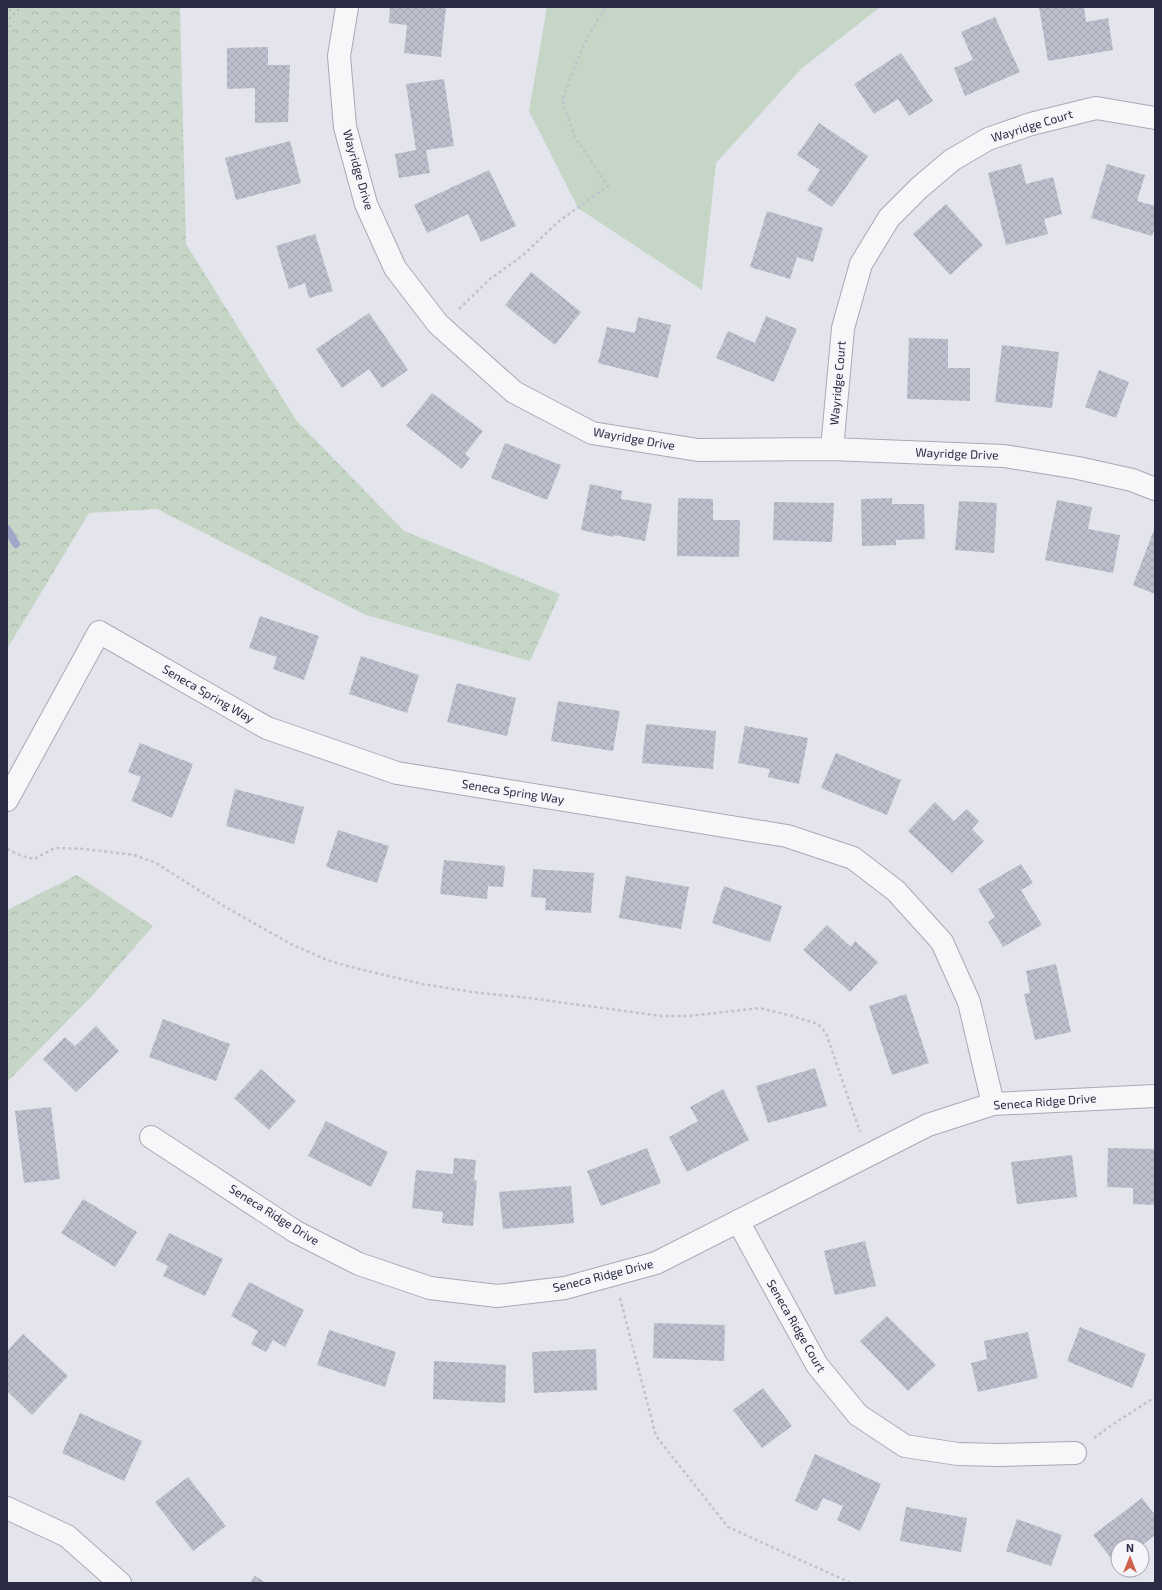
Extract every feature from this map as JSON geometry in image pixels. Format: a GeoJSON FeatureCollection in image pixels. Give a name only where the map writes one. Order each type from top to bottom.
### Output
{"type":"FeatureCollection","features":[{"type":"Feature","properties":{"kind":"street","name":"Wayridge Drive"},"geometry":{"type":"LineString","coordinates":[[347,7],[339,56],[345,127],[366,204],[394,268],[438,324],[514,392],[592,433],[698,450],[832,449],[1004,456],[1078,468],[1132,480],[1155,489]]}},
{"type":"Feature","properties":{"kind":"street","name":"Wayridge Court"},"geometry":{"type":"LineString","coordinates":[[832,449],[843,328],[861,264],[889,218],[919,188],[952,160],[988,139],[1032,124],[1096,108],[1155,118]]}},
{"type":"Feature","properties":{"kind":"street","name":"Seneca Spring Way"},"geometry":{"type":"LineString","coordinates":[[7,800],[99,632],[267,728],[397,773],[787,836],[853,858],[896,891],[942,942],[969,1002],[993,1104]]}},
{"type":"Feature","properties":{"kind":"street","name":"Seneca Ridge Drive"},"geometry":{"type":"LineString","coordinates":[[151,1137],[296,1232],[359,1264],[430,1288],[497,1296],[565,1288],[656,1263],[928,1124],[993,1104],[1155,1096]]}},
{"type":"Feature","properties":{"kind":"street","name":"Seneca Ridge Court"},"geometry":{"type":"LineString","coordinates":[[738,1221],[817,1366],[858,1415],[905,1446],[958,1454],[999,1455],[1075,1453]]}},
{"type":"Feature","properties":{"kind":"street"},"geometry":{"type":"LineString","coordinates":[[7,1508],[67,1536],[120,1583]]}},
{"type":"Feature","properties":{"kind":"path"},"geometry":{"type":"LineString","coordinates":[[438,324],[459,309],[490,280],[522,256],[559,221],[608,186],[575,137],[562,100],[598,17],[606,7]]}},
{"type":"Feature","properties":{"kind":"path"},"geometry":{"type":"LineString","coordinates":[[7,849],[22,856],[34,859],[51,849],[60,848],[118,853],[144,859],[156,863],[227,908],[310,953],[345,965],[422,984],[472,992],[529,998],[661,1016],[689,1016],[760,1008],[818,1024],[826,1033],[868,1155]]}},
{"type":"Feature","properties":{"kind":"path"},"geometry":{"type":"LineString","coordinates":[[614,1274],[656,1436],[728,1527],[851,1583]]}},
{"type":"Feature","properties":{"kind":"path"},"geometry":{"type":"LineString","coordinates":[[1075,1453],[1109,1427],[1155,1397]]}},
{"type":"Feature","properties":{"kind":"green space"},"geometry":{"type":"Polygon","coordinates":[[[7,7],[180,7],[186,244],[296,420],[404,531],[560,594],[530,661],[366,615],[157,509],[89,513],[7,649],[7,7]]]}},
{"type":"Feature","properties":{"kind":"green space"},"geometry":{"type":"Polygon","coordinates":[[[7,7],[21,7],[7,36],[7,7]]]}},
{"type":"Feature","properties":{"kind":"green space"},"geometry":{"type":"Polygon","coordinates":[[[547,7],[880,7],[801,69],[716,163],[702,290],[578,208],[529,111],[547,7]]]}},
{"type":"Feature","properties":{"kind":"green space"},"geometry":{"type":"Polygon","coordinates":[[[77,875],[153,926],[92,996],[7,1082],[7,910],[77,875]]]}},
{"type":"Feature","properties":{"kind":"building"},"geometry":{"type":"Polygon","coordinates":[[[390,7],[446,7],[441,57],[404,53],[407,25],[389,23],[390,7]]]}},
{"type":"Feature","properties":{"kind":"building"},"geometry":{"type":"Polygon","coordinates":[[[1039,7],[1084,7],[1086,22],[1108,18],[1113,50],[1048,61],[1039,7]]]}},
{"type":"Feature","properties":{"kind":"building"},"geometry":{"type":"Polygon","coordinates":[[[995,17],[1020,72],[965,96],[954,68],[973,60],[961,32],[995,17]]]}},
{"type":"Feature","properties":{"kind":"building"},"geometry":{"type":"Polygon","coordinates":[[[268,47],[268,65],[290,65],[288,122],[255,123],[255,88],[227,89],[227,48],[268,47]]]}},
{"type":"Feature","properties":{"kind":"building"},"geometry":{"type":"Polygon","coordinates":[[[901,53],[933,101],[909,116],[898,99],[874,114],[854,84],[901,53]]]}},
{"type":"Feature","properties":{"kind":"building"},"geometry":{"type":"Polygon","coordinates":[[[444,79],[454,146],[426,150],[430,173],[399,178],[395,154],[416,150],[406,84],[444,79]]]}},
{"type":"Feature","properties":{"kind":"building"},"geometry":{"type":"Polygon","coordinates":[[[819,123],[868,156],[832,207],[807,190],[820,170],[797,155],[819,123]]]}},
{"type":"Feature","properties":{"kind":"building"},"geometry":{"type":"Polygon","coordinates":[[[290,141],[301,183],[236,200],[225,158],[290,141]]]}},
{"type":"Feature","properties":{"kind":"building"},"geometry":{"type":"Polygon","coordinates":[[[1021,164],[1026,184],[1053,177],[1062,214],[1044,219],[1048,234],[1006,245],[988,173],[1021,164]]]}},
{"type":"Feature","properties":{"kind":"building"},"geometry":{"type":"Polygon","coordinates":[[[1107,164],[1145,175],[1137,201],[1155,206],[1155,227],[1152,236],[1091,218],[1107,164]]]}},
{"type":"Feature","properties":{"kind":"building"},"geometry":{"type":"Polygon","coordinates":[[[489,170],[516,226],[481,242],[468,214],[427,233],[414,205],[489,170]]]}},
{"type":"Feature","properties":{"kind":"building"},"geometry":{"type":"Polygon","coordinates":[[[946,204],[983,245],[950,275],[913,234],[946,204]]]}},
{"type":"Feature","properties":{"kind":"building"},"geometry":{"type":"Polygon","coordinates":[[[767,211],[823,228],[813,262],[797,257],[790,279],[750,267],[767,211]]]}},
{"type":"Feature","properties":{"kind":"building"},"geometry":{"type":"Polygon","coordinates":[[[315,234],[333,291],[309,298],[305,283],[289,289],[276,246],[315,234]]]}},
{"type":"Feature","properties":{"kind":"building"},"geometry":{"type":"Polygon","coordinates":[[[531,272],[581,312],[555,345],[505,305],[531,272]]]}},
{"type":"Feature","properties":{"kind":"building"},"geometry":{"type":"Polygon","coordinates":[[[369,313],[408,370],[382,388],[369,369],[342,388],[316,349],[369,313]]]}},
{"type":"Feature","properties":{"kind":"building"},"geometry":{"type":"Polygon","coordinates":[[[766,316],[797,329],[774,382],[716,358],[728,331],[755,343],[766,316]]]}},
{"type":"Feature","properties":{"kind":"building"},"geometry":{"type":"Polygon","coordinates":[[[638,317],[671,325],[658,378],[598,363],[607,327],[635,333],[638,317]]]}},
{"type":"Feature","properties":{"kind":"building"},"geometry":{"type":"Polygon","coordinates":[[[909,338],[948,339],[948,368],[970,368],[970,401],[907,399],[909,338]]]}},
{"type":"Feature","properties":{"kind":"building"},"geometry":{"type":"Polygon","coordinates":[[[1002,345],[1059,352],[1052,408],[995,402],[1002,345]]]}},
{"type":"Feature","properties":{"kind":"building"},"geometry":{"type":"Polygon","coordinates":[[[1099,370],[1129,382],[1116,418],[1085,407],[1099,370]]]}},
{"type":"Feature","properties":{"kind":"building"},"geometry":{"type":"Polygon","coordinates":[[[432,393],[483,431],[465,454],[470,458],[462,469],[406,426],[432,393]]]}},
{"type":"Feature","properties":{"kind":"building"},"geometry":{"type":"Polygon","coordinates":[[[505,443],[561,465],[547,500],[491,478],[505,443]]]}},
{"type":"Feature","properties":{"kind":"building"},"geometry":{"type":"Polygon","coordinates":[[[590,484],[622,491],[621,499],[652,504],[645,541],[614,535],[614,537],[581,530],[590,484]]]}},
{"type":"Feature","properties":{"kind":"building"},"geometry":{"type":"Polygon","coordinates":[[[678,498],[713,499],[713,520],[740,520],[739,557],[677,556],[678,498]]]}},
{"type":"Feature","properties":{"kind":"building"},"geometry":{"type":"Polygon","coordinates":[[[892,498],[892,504],[924,504],[925,539],[896,540],[896,545],[862,546],[861,499],[892,498]]]}},
{"type":"Feature","properties":{"kind":"building"},"geometry":{"type":"Polygon","coordinates":[[[1057,500],[1092,507],[1088,529],[1120,535],[1113,573],[1045,560],[1057,500]]]}},
{"type":"Feature","properties":{"kind":"building"},"geometry":{"type":"Polygon","coordinates":[[[959,501],[997,503],[994,553],[955,550],[959,501]]]}},
{"type":"Feature","properties":{"kind":"building"},"geometry":{"type":"Polygon","coordinates":[[[774,502],[834,503],[832,542],[773,540],[774,502]]]}},
{"type":"Feature","properties":{"kind":"building"},"geometry":{"type":"Polygon","coordinates":[[[1155,527],[1155,594],[1133,585],[1155,527]]]}},
{"type":"Feature","properties":{"kind":"building"},"geometry":{"type":"Polygon","coordinates":[[[260,616],[319,636],[304,680],[273,669],[277,657],[249,648],[260,616]]]}},
{"type":"Feature","properties":{"kind":"building"},"geometry":{"type":"Polygon","coordinates":[[[361,656],[419,675],[407,713],[349,694],[361,656]]]}},
{"type":"Feature","properties":{"kind":"building"},"geometry":{"type":"Polygon","coordinates":[[[457,683],[516,698],[507,736],[447,722],[457,683]]]}},
{"type":"Feature","properties":{"kind":"building"},"geometry":{"type":"Polygon","coordinates":[[[558,701],[620,711],[613,751],[551,741],[558,701]]]}},
{"type":"Feature","properties":{"kind":"building"},"geometry":{"type":"Polygon","coordinates":[[[646,724],[716,731],[713,769],[642,763],[646,724]]]}},
{"type":"Feature","properties":{"kind":"building"},"geometry":{"type":"Polygon","coordinates":[[[745,726],[808,738],[799,784],[768,777],[770,769],[738,763],[745,726]]]}},
{"type":"Feature","properties":{"kind":"building"},"geometry":{"type":"Polygon","coordinates":[[[140,743],[193,764],[172,818],[131,801],[141,777],[128,772],[140,743]]]}},
{"type":"Feature","properties":{"kind":"building"},"geometry":{"type":"Polygon","coordinates":[[[836,753],[901,780],[887,815],[821,788],[836,753]]]}},
{"type":"Feature","properties":{"kind":"building"},"geometry":{"type":"Polygon","coordinates":[[[235,789],[304,807],[294,844],[226,826],[235,789]]]}},
{"type":"Feature","properties":{"kind":"building"},"geometry":{"type":"Polygon","coordinates":[[[935,802],[954,821],[967,809],[979,821],[972,829],[984,841],[952,873],[908,831],[935,802]]]}},
{"type":"Feature","properties":{"kind":"building"},"geometry":{"type":"Polygon","coordinates":[[[338,830],[389,846],[377,883],[326,867],[338,830]]]}},
{"type":"Feature","properties":{"kind":"building"},"geometry":{"type":"Polygon","coordinates":[[[444,860],[505,866],[503,887],[488,886],[487,899],[440,894],[444,860]]]}},
{"type":"Feature","properties":{"kind":"building"},"geometry":{"type":"Polygon","coordinates":[[[1021,864],[1033,883],[1021,890],[1042,925],[1003,947],[988,922],[995,917],[978,889],[1021,864]]]}},
{"type":"Feature","properties":{"kind":"building"},"geometry":{"type":"Polygon","coordinates":[[[533,869],[594,873],[591,913],[545,910],[546,898],[531,897],[533,869]]]}},
{"type":"Feature","properties":{"kind":"building"},"geometry":{"type":"Polygon","coordinates":[[[626,876],[689,887],[681,929],[619,918],[626,876]]]}},
{"type":"Feature","properties":{"kind":"building"},"geometry":{"type":"Polygon","coordinates":[[[724,886],[782,906],[770,942],[712,923],[724,886]]]}},
{"type":"Feature","properties":{"kind":"building"},"geometry":{"type":"Polygon","coordinates":[[[827,925],[851,947],[855,941],[878,962],[850,992],[803,950],[827,925]]]}},
{"type":"Feature","properties":{"kind":"building"},"geometry":{"type":"Polygon","coordinates":[[[1056,964],[1071,1032],[1035,1040],[1024,994],[1030,993],[1026,971],[1056,964]]]}},
{"type":"Feature","properties":{"kind":"building"},"geometry":{"type":"Polygon","coordinates":[[[906,994],[929,1063],[892,1075],[869,1006],[906,994]]]}},
{"type":"Feature","properties":{"kind":"building"},"geometry":{"type":"Polygon","coordinates":[[[163,1019],[230,1044],[216,1081],[149,1057],[163,1019]]]}},
{"type":"Feature","properties":{"kind":"building"},"geometry":{"type":"Polygon","coordinates":[[[96,1026],[119,1051],[76,1092],[43,1059],[65,1037],[75,1046],[96,1026]]]}},
{"type":"Feature","properties":{"kind":"building"},"geometry":{"type":"Polygon","coordinates":[[[815,1068],[827,1106],[768,1123],[756,1086],[815,1068]]]}},
{"type":"Feature","properties":{"kind":"building"},"geometry":{"type":"Polygon","coordinates":[[[261,1069],[296,1101],[269,1130],[234,1098],[261,1069]]]}},
{"type":"Feature","properties":{"kind":"building"},"geometry":{"type":"Polygon","coordinates":[[[723,1089],[749,1140],[687,1172],[669,1137],[698,1121],[690,1107],[723,1089]]]}},
{"type":"Feature","properties":{"kind":"building"},"geometry":{"type":"Polygon","coordinates":[[[51,1107],[60,1179],[24,1183],[15,1111],[51,1107]]]}},
{"type":"Feature","properties":{"kind":"building"},"geometry":{"type":"Polygon","coordinates":[[[326,1121],[388,1152],[371,1187],[308,1156],[326,1121]]]}},
{"type":"Feature","properties":{"kind":"building"},"geometry":{"type":"Polygon","coordinates":[[[647,1148],[661,1183],[601,1206],[587,1171],[647,1148]]]}},
{"type":"Feature","properties":{"kind":"building"},"geometry":{"type":"Polygon","coordinates":[[[1108,1148],[1155,1149],[1155,1205],[1133,1204],[1133,1188],[1107,1187],[1108,1148]]]}},
{"type":"Feature","properties":{"kind":"building"},"geometry":{"type":"Polygon","coordinates":[[[1072,1155],[1077,1197],[1017,1204],[1011,1162],[1072,1155]]]}},
{"type":"Feature","properties":{"kind":"building"},"geometry":{"type":"Polygon","coordinates":[[[454,1158],[476,1160],[474,1180],[477,1181],[473,1226],[442,1223],[443,1212],[412,1208],[416,1170],[453,1174],[454,1158]]]}},
{"type":"Feature","properties":{"kind":"building"},"geometry":{"type":"Polygon","coordinates":[[[571,1186],[574,1223],[503,1229],[499,1192],[571,1186]]]}},
{"type":"Feature","properties":{"kind":"building"},"geometry":{"type":"Polygon","coordinates":[[[83,1199],[137,1232],[115,1267],[61,1233],[83,1199]]]}},
{"type":"Feature","properties":{"kind":"building"},"geometry":{"type":"Polygon","coordinates":[[[169,1233],[223,1259],[205,1296],[163,1276],[168,1266],[156,1260],[169,1233]]]}},
{"type":"Feature","properties":{"kind":"building"},"geometry":{"type":"Polygon","coordinates":[[[865,1241],[876,1286],[835,1295],[824,1251],[865,1241]]]}},
{"type":"Feature","properties":{"kind":"building"},"geometry":{"type":"Polygon","coordinates":[[[249,1282],[304,1310],[285,1347],[273,1340],[266,1352],[251,1344],[258,1331],[231,1316],[249,1282]]]}},
{"type":"Feature","properties":{"kind":"building"},"geometry":{"type":"Polygon","coordinates":[[[887,1316],[936,1365],[908,1391],[860,1341],[887,1316]]]}},
{"type":"Feature","properties":{"kind":"building"},"geometry":{"type":"Polygon","coordinates":[[[654,1323],[725,1325],[724,1361],[653,1358],[654,1323]]]}},
{"type":"Feature","properties":{"kind":"building"},"geometry":{"type":"Polygon","coordinates":[[[1080,1327],[1146,1354],[1132,1388],[1067,1361],[1080,1327]]]}},
{"type":"Feature","properties":{"kind":"building"},"geometry":{"type":"Polygon","coordinates":[[[329,1330],[396,1352],[385,1387],[317,1365],[329,1330]]]}},
{"type":"Feature","properties":{"kind":"building"},"geometry":{"type":"Polygon","coordinates":[[[1028,1332],[1038,1378],[978,1392],[971,1363],[987,1359],[984,1341],[1028,1332]]]}},
{"type":"Feature","properties":{"kind":"building"},"geometry":{"type":"Polygon","coordinates":[[[23,1334],[68,1376],[32,1415],[7,1391],[7,1351],[23,1334]]]}},
{"type":"Feature","properties":{"kind":"building"},"geometry":{"type":"Polygon","coordinates":[[[596,1349],[597,1390],[534,1393],[532,1352],[596,1349]]]}},
{"type":"Feature","properties":{"kind":"building"},"geometry":{"type":"Polygon","coordinates":[[[434,1361],[506,1365],[505,1403],[433,1399],[434,1361]]]}},
{"type":"Feature","properties":{"kind":"building"},"geometry":{"type":"Polygon","coordinates":[[[763,1388],[792,1426],[762,1448],[733,1410],[763,1388]]]}},
{"type":"Feature","properties":{"kind":"building"},"geometry":{"type":"Polygon","coordinates":[[[80,1413],[142,1441],[124,1481],[62,1453],[80,1413]]]}},
{"type":"Feature","properties":{"kind":"building"},"geometry":{"type":"Polygon","coordinates":[[[815,1454],[881,1484],[860,1531],[837,1520],[843,1506],[823,1498],[817,1511],[795,1501],[815,1454]]]}},
{"type":"Feature","properties":{"kind":"building"},"geometry":{"type":"Polygon","coordinates":[[[188,1477],[226,1526],[193,1551],[155,1502],[188,1477]]]}},
{"type":"Feature","properties":{"kind":"building"},"geometry":{"type":"Polygon","coordinates":[[[1142,1498],[1155,1515],[1155,1535],[1150,1539],[1110,1538],[1110,1557],[1093,1535],[1142,1498]]]}},
{"type":"Feature","properties":{"kind":"building"},"geometry":{"type":"Polygon","coordinates":[[[906,1507],[967,1518],[961,1552],[900,1541],[906,1507]]]}},
{"type":"Feature","properties":{"kind":"building"},"geometry":{"type":"Polygon","coordinates":[[[1017,1519],[1062,1535],[1051,1566],[1006,1551],[1017,1519]]]}},
{"type":"Feature","properties":{"kind":"building"},"geometry":{"type":"Polygon","coordinates":[[[255,1576],[266,1583],[250,1583],[255,1576]]]}},
{"type":"Feature","properties":{"kind":"waterway"},"geometry":{"type":"LineString","coordinates":[[7,529],[16,544]]}}]}
